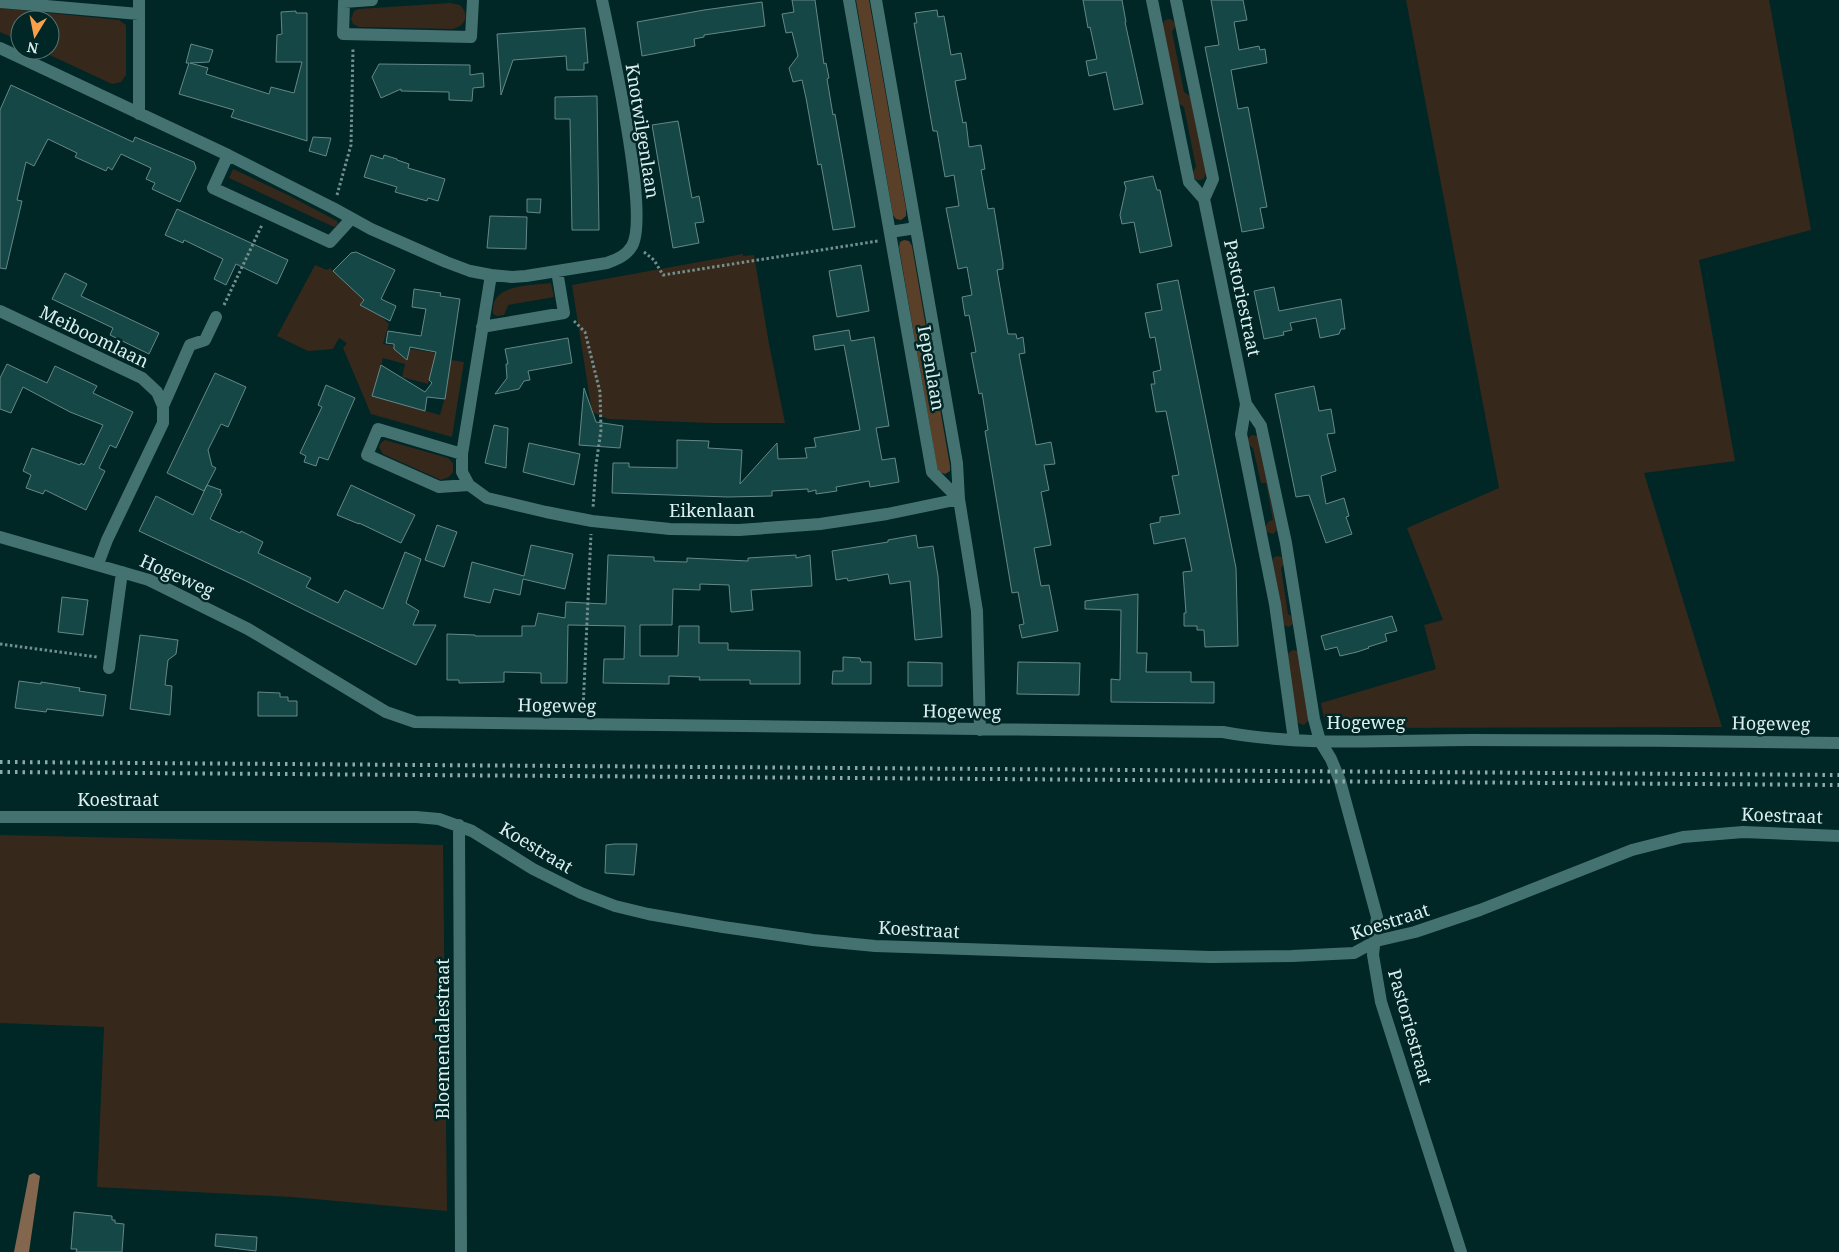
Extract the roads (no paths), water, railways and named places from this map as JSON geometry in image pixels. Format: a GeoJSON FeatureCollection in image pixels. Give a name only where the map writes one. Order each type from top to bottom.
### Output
{"type":"FeatureCollection","features":[{"type":"Feature","properties":{"kind":"street"},"geometry":{"type":"LineString","coordinates":[[139,0],[139,114]]}},
{"type":"Feature","properties":{"kind":"street"},"geometry":{"type":"LineString","coordinates":[[372,0],[344,2],[343,34],[472,36],[473,0]]}},
{"type":"Feature","properties":{"kind":"street","name":"Knotwilgenlaan"},"geometry":{"type":"LineString","coordinates":[[557,271],[618,259],[624,256],[633,246],[636,236],[634,171],[602,0]]}},
{"type":"Feature","properties":{"kind":"street","name":"Iepenlaan"},"geometry":{"type":"LineString","coordinates":[[849,0],[932,472],[960,499]]}},
{"type":"Feature","properties":{"kind":"street","name":"Iepenlaan"},"geometry":{"type":"LineString","coordinates":[[876,0],[957,463],[960,499],[977,611],[980,730]]}},
{"type":"Feature","properties":{"kind":"street"},"geometry":{"type":"LineString","coordinates":[[1152,0],[1188,182],[1204,198],[1213,179],[1177,4],[1155,14]]}},
{"type":"Feature","properties":{"kind":"street"},"geometry":{"type":"LineString","coordinates":[[0,2],[139,14]]}},
{"type":"Feature","properties":{"kind":"street"},"geometry":{"type":"LineString","coordinates":[[0,48],[228,155],[351,219],[458,267],[491,275],[519,277],[557,271],[564,312],[482,326]]}},
{"type":"Feature","properties":{"kind":"street"},"geometry":{"type":"LineString","coordinates":[[228,155],[212,188],[330,242],[351,219]]}},
{"type":"Feature","properties":{"kind":"street","name":"Pastoriestraat"},"geometry":{"type":"LineString","coordinates":[[1204,198],[1246,404],[1241,434],[1280,640],[1294,740]]}},
{"type":"Feature","properties":{"kind":"street"},"geometry":{"type":"LineString","coordinates":[[890,232],[916,228]]}},
{"type":"Feature","properties":{"kind":"street"},"geometry":{"type":"LineString","coordinates":[[462,454],[378,429],[367,455],[439,487],[469,485],[462,472],[462,454],[491,275]]}},
{"type":"Feature","properties":{"kind":"street","name":"Meiboomlaan"},"geometry":{"type":"LineString","coordinates":[[0,311],[142,378],[157,392],[163,406]]}},
{"type":"Feature","properties":{"kind":"street"},"geometry":{"type":"LineString","coordinates":[[98,564],[107,540],[163,423],[163,406],[190,345],[205,340],[216,317]]}},
{"type":"Feature","properties":{"kind":"street","name":"Pastoriestraat"},"geometry":{"type":"LineString","coordinates":[[1246,404],[1261,426],[1286,543],[1314,719],[1320,741],[1331,759],[1346,802],[1377,917],[1373,956],[1381,1002],[1461,1252]]}},
{"type":"Feature","properties":{"kind":"street","name":"Eikenlaan"},"geometry":{"type":"LineString","coordinates":[[469,485],[487,498],[564,516],[623,525],[694,530],[739,530],[820,524],[887,514],[960,499]]}},
{"type":"Feature","properties":{"kind":"street","name":"Hogeweg"},"geometry":{"type":"LineString","coordinates":[[0,537],[149,580],[248,629],[386,712],[415,722],[1223,732],[1259,739],[1320,741],[1584,740],[1839,743]]}},
{"type":"Feature","properties":{"kind":"street"},"geometry":{"type":"LineString","coordinates":[[1263,548],[1286,543]]}},
{"type":"Feature","properties":{"kind":"street","name":"Hogeweg"},"geometry":{"type":"LineString","coordinates":[[110,663],[122,572]]}},
{"type":"Feature","properties":{"kind":"street"},"geometry":{"type":"LineString","coordinates":[[1280,640],[1301,636]]}},
{"type":"Feature","properties":{"kind":"street","name":"Koestraat"},"geometry":{"type":"LineString","coordinates":[[0,817],[416,817],[439,819],[472,831],[556,882],[615,906],[648,914],[723,927],[813,940],[875,946],[1247,957],[1354,953],[1376,941],[1415,932],[1480,910],[1623,853],[1658,842],[1698,834],[1743,832],[1839,836]]}},
{"type":"Feature","properties":{"kind":"street","name":"Bloemendalestraat"},"geometry":{"type":"LineString","coordinates":[[459,825],[461,1252]]}},
{"type":"Feature","properties":{"kind":"railway"},"geometry":{"type":"LineString","coordinates":[[0,762],[1839,775]]}},
{"type":"Feature","properties":{"kind":"railway"},"geometry":{"type":"LineString","coordinates":[[0,772],[1839,785]]}}]}
